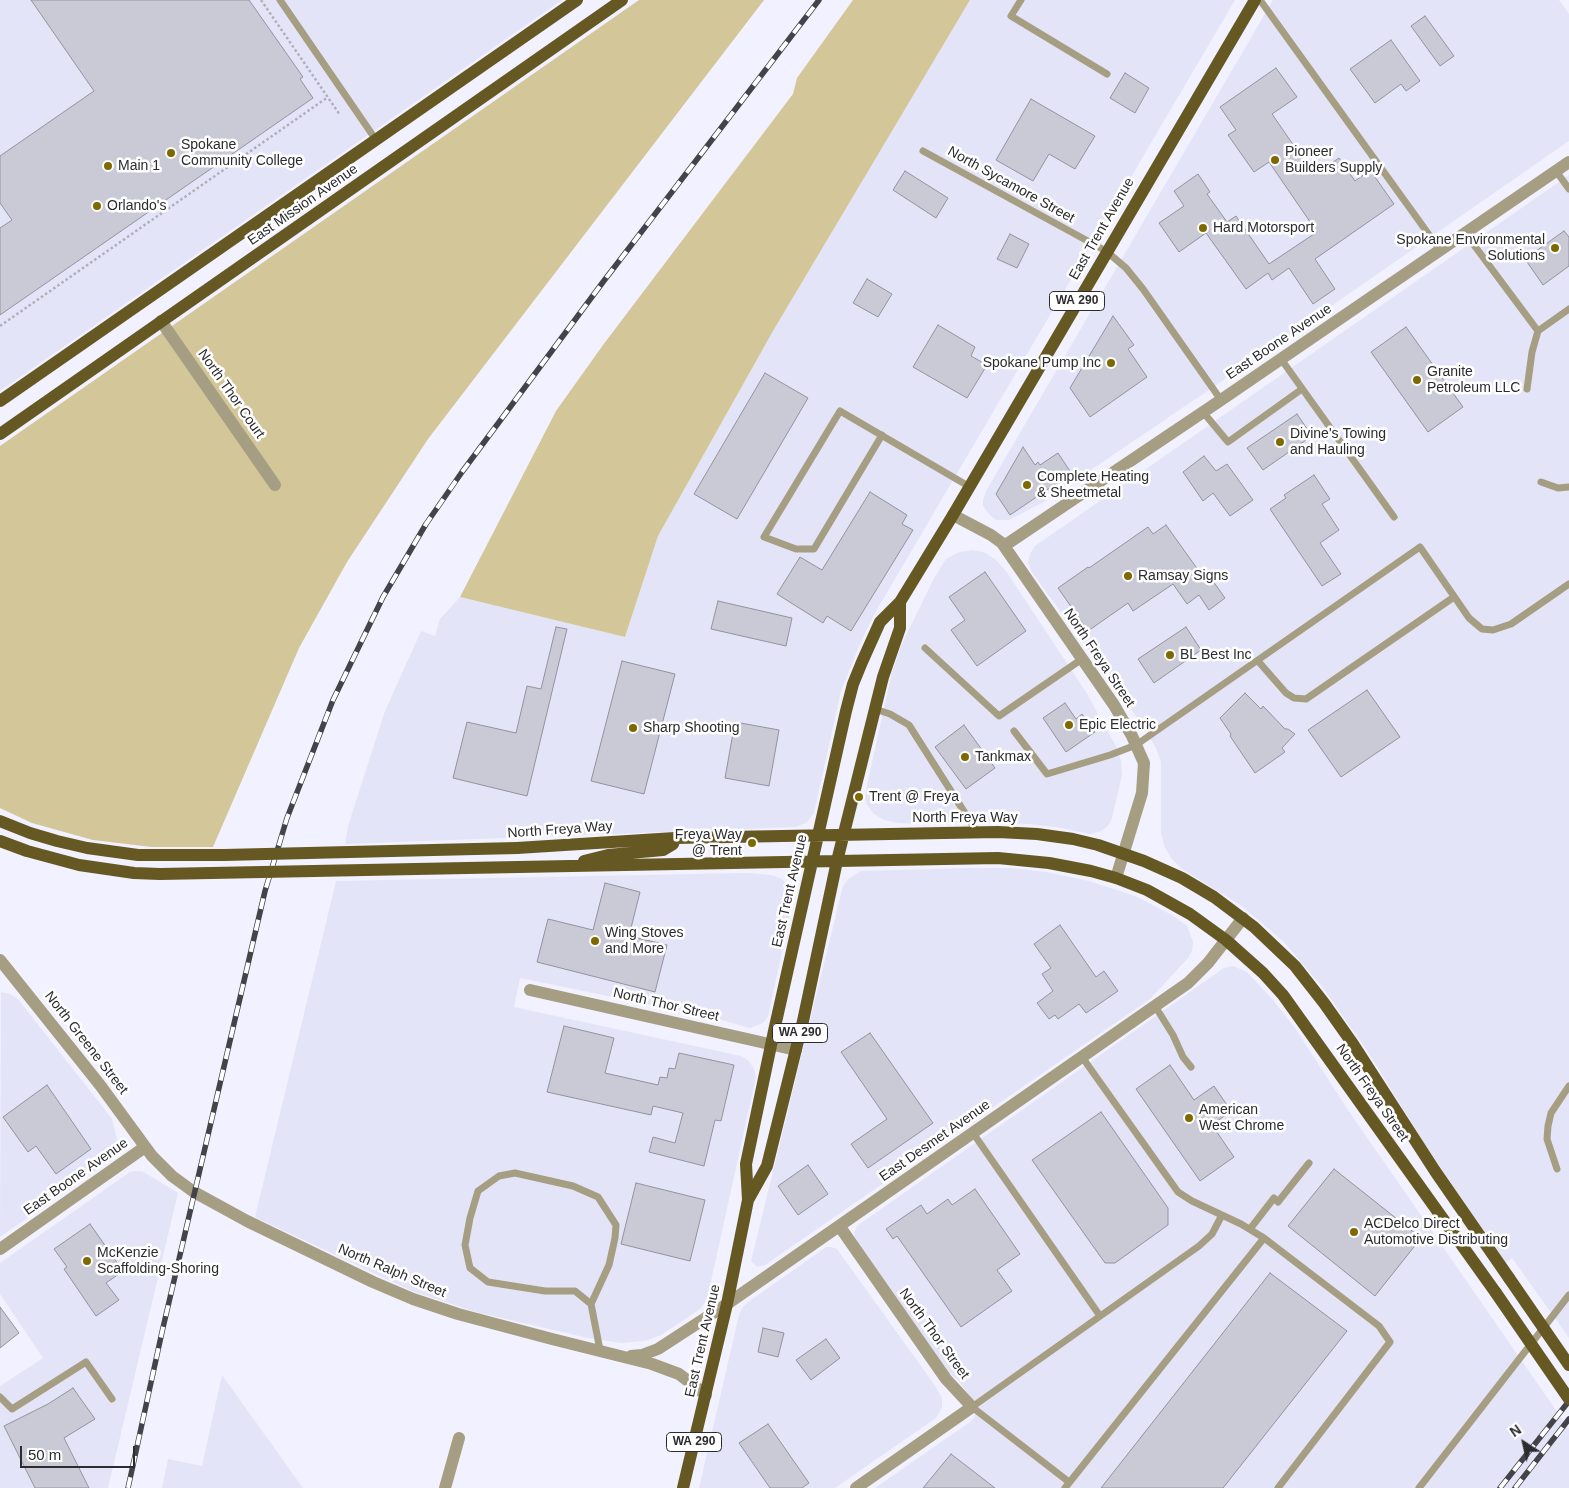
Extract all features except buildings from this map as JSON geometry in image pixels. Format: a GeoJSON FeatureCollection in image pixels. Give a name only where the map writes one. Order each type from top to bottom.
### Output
{"type":"FeatureCollection","features":[{"type":"Feature","properties":{"kind":"main road","name":"East Mission Avenue"},"geometry":{"type":"LineString","coordinates":[[0,401],[577,0]]}},
{"type":"Feature","properties":{"kind":"main road","name":"East Mission Avenue"},"geometry":{"type":"LineString","coordinates":[[0,434],[622,0]]}},
{"type":"Feature","properties":{"kind":"main road","name":"East Trent Avenue"},"geometry":{"type":"LineString","coordinates":[[683,1488],[727,1304],[748,1200],[746,1164],[771,1045],[853,684],[880,622],[900,602],[953,516],[1106,251],[1255,0]]}},
{"type":"Feature","properties":{"kind":"main road","name":"East Trent Avenue"},"geometry":{"type":"LineString","coordinates":[[748,1200],[767,1166],[796,1050],[837,861],[883,676],[900,628],[900,602]]}},
{"type":"Feature","properties":{"kind":"main road","name":"North Freya Way"},"geometry":{"type":"LineString","coordinates":[[0,821],[57,841],[87,848],[138,855],[224,855],[517,848],[675,838],[977,832],[1016,832],[1052,836],[1082,841],[1124,853]]}},
{"type":"Feature","properties":{"kind":"main road"},"geometry":{"type":"LineString","coordinates":[[567,866],[608,855],[666,850],[673,844],[675,838]]}},
{"type":"Feature","properties":{"kind":"main road"},"geometry":{"type":"LineString","coordinates":[[0,841],[27,851],[79,865],[151,874],[949,858],[1026,860],[1091,871],[1116,878]]}},
{"type":"Feature","properties":{"kind":"main road","name":"North Freya Street"},"geometry":{"type":"LineString","coordinates":[[1124,853],[1182,878],[1214,897],[1265,936],[1295,966],[1328,1008],[1362,1057],[1435,1172],[1569,1365]]}},
{"type":"Feature","properties":{"kind":"main road","name":"North Freya Street"},"geometry":{"type":"LineString","coordinates":[[1116,878],[1146,890],[1177,906],[1226,940],[1263,973],[1301,1019],[1569,1399]]}},
{"type":"Feature","properties":{"kind":"street","name":"East Boone Avenue"},"geometry":{"type":"LineString","coordinates":[[1004,546],[1569,162]]}},
{"type":"Feature","properties":{"kind":"street","name":"North Thor Court"},"geometry":{"type":"LineString","coordinates":[[161,321],[275,485]]}},
{"type":"Feature","properties":{"kind":"street","name":"North Freya Street"},"geometry":{"type":"LineString","coordinates":[[953,516],[991,535],[1004,546],[1114,705],[1136,745],[1144,763],[1142,792],[1116,878]]}},
{"type":"Feature","properties":{"kind":"street","name":"East Desmet Avenue"},"geometry":{"type":"LineString","coordinates":[[622,1355],[637,1356],[658,1348],[727,1304],[1155,1006],[1188,982],[1208,963],[1243,918]]}},
{"type":"Feature","properties":{"kind":"street","name":"North Greene Street"},"geometry":{"type":"LineString","coordinates":[[2,967],[28,994],[100,1085],[145,1147]]}},
{"type":"Feature","properties":{"kind":"street","name":"North Thor Street"},"geometry":{"type":"LineString","coordinates":[[530,990],[796,1050]]}},
{"type":"Feature","properties":{"kind":"street","name":"East Boone Avenue"},"geometry":{"type":"LineString","coordinates":[[0,1249],[145,1147]]}},
{"type":"Feature","properties":{"kind":"street","name":"North Ralph Street"},"geometry":{"type":"LineString","coordinates":[[145,1147],[156,1162],[172,1176],[214,1204],[372,1282],[413,1299],[450,1311],[652,1364],[679,1374],[706,1395]]}},
{"type":"Feature","properties":{"kind":"street","name":"North Thor Street"},"geometry":{"type":"LineString","coordinates":[[840,1226],[946,1379],[972,1407]]}},
{"type":"Feature","properties":{"kind":"street"},"geometry":{"type":"LineString","coordinates":[[856,1488],[972,1407]]}},
{"type":"Feature","properties":{"kind":"street"},"geometry":{"type":"LineString","coordinates":[[445,1488],[459,1438]]}},
{"type":"Feature","properties":{"kind":"lane"},"geometry":{"type":"LineString","coordinates":[[280,0],[376,140]]}},
{"type":"Feature","properties":{"kind":"lane"},"geometry":{"type":"LineString","coordinates":[[1021,0],[1011,16],[1107,74]]}},
{"type":"Feature","properties":{"kind":"lane"},"geometry":{"type":"LineString","coordinates":[[1260,0],[1440,250]]}},
{"type":"Feature","properties":{"kind":"lane","name":"North Sycamore Street"},"geometry":{"type":"LineString","coordinates":[[923,151],[1106,251],[1126,268],[1143,289],[1221,400]]}},
{"type":"Feature","properties":{"kind":"lane"},"geometry":{"type":"LineString","coordinates":[[1556,170],[1569,189]]}},
{"type":"Feature","properties":{"kind":"lane"},"geometry":{"type":"LineString","coordinates":[[1465,233],[1538,331]]}},
{"type":"Feature","properties":{"kind":"lane"},"geometry":{"type":"LineString","coordinates":[[1527,390],[1532,352],[1538,331],[1569,309]]}},
{"type":"Feature","properties":{"kind":"lane"},"geometry":{"type":"LineString","coordinates":[[1281,359],[1394,517]]}},
{"type":"Feature","properties":{"kind":"lane"},"geometry":{"type":"LineString","coordinates":[[1203,412],[1228,442],[1302,389]]}},
{"type":"Feature","properties":{"kind":"lane"},"geometry":{"type":"LineString","coordinates":[[882,436],[814,548],[796,549],[764,537],[840,411],[970,487]]}},
{"type":"Feature","properties":{"kind":"lane"},"geometry":{"type":"LineString","coordinates":[[1541,482],[1558,488],[1569,487]]}},
{"type":"Feature","properties":{"kind":"lane"},"geometry":{"type":"LineString","coordinates":[[1014,731],[1047,774],[1136,745],[1420,547],[1469,618],[1482,628],[1493,630],[1512,624],[1569,584]]}},
{"type":"Feature","properties":{"kind":"lane"},"geometry":{"type":"LineString","coordinates":[[1258,661],[1286,693],[1294,698],[1306,698],[1454,597]]}},
{"type":"Feature","properties":{"kind":"lane"},"geometry":{"type":"LineString","coordinates":[[925,648],[999,716],[1082,659]]}},
{"type":"Feature","properties":{"kind":"lane"},"geometry":{"type":"LineString","coordinates":[[875,709],[890,714],[910,725],[977,832]]}},
{"type":"Feature","properties":{"kind":"lane"},"geometry":{"type":"LineString","coordinates":[[1155,1006],[1173,1035],[1183,1057],[1191,1067]]}},
{"type":"Feature","properties":{"kind":"lane"},"geometry":{"type":"LineString","coordinates":[[1082,1057],[1178,1192],[1264,1238],[1379,1326],[1390,1342],[1278,1488]]}},
{"type":"Feature","properties":{"kind":"lane"},"geometry":{"type":"LineString","coordinates":[[1557,1169],[1548,1139],[1548,1126],[1552,1113],[1569,1086]]}},
{"type":"Feature","properties":{"kind":"lane"},"geometry":{"type":"LineString","coordinates":[[973,1133],[1100,1316]]}},
{"type":"Feature","properties":{"kind":"lane"},"geometry":{"type":"LineString","coordinates":[[1250,1230],[1274,1198],[1278,1202],[1309,1163]]}},
{"type":"Feature","properties":{"kind":"lane"},"geometry":{"type":"LineString","coordinates":[[591,1304],[575,1291],[545,1291],[488,1282],[470,1268],[466,1245],[470,1218],[478,1191],[499,1176],[515,1173],[573,1186],[598,1197],[616,1225],[609,1265],[591,1304],[600,1350]]}},
{"type":"Feature","properties":{"kind":"lane"},"geometry":{"type":"LineString","coordinates":[[1222,1215],[1212,1234],[1206,1240],[972,1407],[1067,1485],[1264,1238]]}},
{"type":"Feature","properties":{"kind":"lane"},"geometry":{"type":"LineString","coordinates":[[1419,1488],[1569,1295]]}},
{"type":"Feature","properties":{"kind":"lane"},"geometry":{"type":"LineString","coordinates":[[0,1397],[12,1409],[86,1362],[112,1399]]}},
{"type":"Feature","properties":{"kind":"path"},"geometry":{"type":"LineString","coordinates":[[261,0],[340,115]]}},
{"type":"Feature","properties":{"kind":"path"},"geometry":{"type":"LineString","coordinates":[[0,326],[328,97]]}},
{"type":"Feature","properties":{"kind":"shaded area","name":"Spokane Community College"},"geometry":{"type":"Polygon","coordinates":[[[0,0],[562,0],[0,391],[0,0]]]}},
{"type":"Feature","properties":{"kind":"shaded area"},"geometry":{"type":"Polygon","coordinates":[[[639,0],[764,0],[428,439],[347,562],[299,648],[213,847],[152,847],[93,840],[32,823],[0,808],[0,446],[639,0]]]}},
{"type":"Feature","properties":{"kind":"shaded area"},"geometry":{"type":"Polygon","coordinates":[[[853,0],[970,0],[773,331],[658,536],[625,637],[460,597],[556,411],[603,345],[793,94],[797,78],[853,0]]]}},
{"type":"Feature","properties":{"kind":"shaded area"},"geometry":{"type":"Polygon","coordinates":[[[970,0],[1235,0],[875,613],[862,639],[841,691],[814,813],[806,823],[796,827],[345,844],[348,826],[385,711],[421,631],[435,636],[440,619],[460,597],[625,637],[658,536],[773,331],[970,0]]]}},
{"type":"Feature","properties":{"kind":"shaded area"},"geometry":{"type":"Polygon","coordinates":[[[1273,0],[1559,0],[1569,14],[1569,141],[1271,348],[1042,503],[1009,520],[996,520],[983,506],[986,491],[1273,0]]]}},
{"type":"Feature","properties":{"kind":"shaded area"},"geometry":{"type":"Polygon","coordinates":[[[1569,175],[1569,1338],[1512,1258],[1506,1263],[1426,1146],[1368,1052],[1323,988],[1284,942],[1239,904],[1182,869],[1171,858],[1164,846],[1161,832],[1161,762],[1156,748],[1141,723],[1031,571],[1028,562],[1035,546],[1569,175]]]}},
{"type":"Feature","properties":{"kind":"shaded area"},"geometry":{"type":"Polygon","coordinates":[[[973,550],[986,553],[1006,571],[1086,692],[1117,748],[1121,761],[1122,775],[1112,818],[1108,826],[1101,831],[1090,834],[1056,827],[982,822],[898,823],[884,820],[874,814],[867,805],[865,798],[866,790],[892,672],[901,646],[934,578],[946,559],[959,552],[973,550]]]}},
{"type":"Feature","properties":{"kind":"shaded area"},"geometry":{"type":"Polygon","coordinates":[[[1012,868],[1046,872],[1089,881],[1135,896],[1172,915],[1187,926],[1193,942],[1192,951],[1188,958],[1150,999],[765,1265],[757,1267],[751,1261],[843,886],[848,879],[861,871],[1012,868]]]}},
{"type":"Feature","properties":{"kind":"shaded area"},"geometry":{"type":"Polygon","coordinates":[[[747,873],[771,875],[782,879],[792,893],[793,901],[768,1017],[763,1023],[750,1028],[711,1017],[520,978],[514,1007],[741,1056],[749,1061],[754,1069],[756,1077],[708,1295],[700,1309],[661,1335],[645,1341],[621,1343],[588,1338],[476,1312],[412,1291],[255,1217],[336,881],[747,873]]]}},
{"type":"Feature","properties":{"kind":"shaded area"},"geometry":{"type":"Polygon","coordinates":[[[1233,966],[1247,972],[1274,1001],[1295,1028],[1348,1110],[1569,1429],[1569,1488],[875,1488],[970,1422],[976,1412],[974,1403],[959,1381],[948,1372],[857,1243],[854,1233],[857,1226],[1224,968],[1233,966]]]}},
{"type":"Feature","properties":{"kind":"shaded area"},"geometry":{"type":"Polygon","coordinates":[[[1,992],[10,994],[18,999],[112,1119],[118,1150],[115,1157],[0,1237],[1,992]]]}},
{"type":"Feature","properties":{"kind":"shaded area"},"geometry":{"type":"Polygon","coordinates":[[[142,1171],[178,1193],[108,1488],[0,1488],[0,1386],[43,1358],[0,1294],[0,1263],[130,1172],[142,1171]]]}},
{"type":"Feature","properties":{"kind":"shaded area"},"geometry":{"type":"Polygon","coordinates":[[[826,1247],[837,1249],[936,1387],[942,1398],[942,1408],[936,1418],[835,1488],[699,1488],[742,1308],[826,1247]]]}},
{"type":"Feature","properties":{"kind":"shaded area"},"geometry":{"type":"Polygon","coordinates":[[[222,1375],[303,1488],[162,1488],[168,1459],[202,1466],[222,1375]]]}},
{"type":"Feature","properties":{"kind":"railway"},"geometry":{"type":"LineString","coordinates":[[128,1488],[162,1332],[265,891],[287,818],[333,700],[383,597],[426,524],[462,472],[603,282],[819,0]]}},
{"type":"Feature","properties":{"kind":"railway"},"geometry":{"type":"LineString","coordinates":[[1500,1488],[1569,1401]]}},
{"type":"Feature","properties":{"kind":"railway"},"geometry":{"type":"LineString","coordinates":[[1515,1488],[1569,1419]]}},
{"type":"Feature","properties":{"kind":"place","name":"Spokane Community College"},"geometry":{"type":"Point","coordinates":[171,153]}},
{"type":"Feature","properties":{"kind":"place","name":"Pioneer Builders Supply"},"geometry":{"type":"Point","coordinates":[1275,160]}},
{"type":"Feature","properties":{"kind":"place","name":"Main 1"},"geometry":{"type":"Point","coordinates":[108,166]}},
{"type":"Feature","properties":{"kind":"place","name":"Orlando's"},"geometry":{"type":"Point","coordinates":[97,206]}},
{"type":"Feature","properties":{"kind":"place","name":"Hard Motorsport"},"geometry":{"type":"Point","coordinates":[1203,228]}},
{"type":"Feature","properties":{"kind":"place","name":"Spokane Environmental Solutions"},"geometry":{"type":"Point","coordinates":[1555,248]}},
{"type":"Feature","properties":{"kind":"place","name":"Spokane Pump Inc"},"geometry":{"type":"Point","coordinates":[1111,363]}},
{"type":"Feature","properties":{"kind":"place","name":"Granite Petroleum LLC"},"geometry":{"type":"Point","coordinates":[1417,380]}},
{"type":"Feature","properties":{"kind":"place","name":"Divine's Towing and Hauling"},"geometry":{"type":"Point","coordinates":[1280,442]}},
{"type":"Feature","properties":{"kind":"place","name":"Complete Heating & Sheetmetal"},"geometry":{"type":"Point","coordinates":[1027,485]}},
{"type":"Feature","properties":{"kind":"place","name":"Ramsay Signs"},"geometry":{"type":"Point","coordinates":[1128,576]}},
{"type":"Feature","properties":{"kind":"place","name":"BL Best Inc"},"geometry":{"type":"Point","coordinates":[1170,655]}},
{"type":"Feature","properties":{"kind":"place","name":"Epic Electric"},"geometry":{"type":"Point","coordinates":[1069,725]}},
{"type":"Feature","properties":{"kind":"place","name":"Sharp Shooting"},"geometry":{"type":"Point","coordinates":[633,728]}},
{"type":"Feature","properties":{"kind":"place","name":"Tankmax"},"geometry":{"type":"Point","coordinates":[965,757]}},
{"type":"Feature","properties":{"kind":"place","name":"Trent @ Freya"},"geometry":{"type":"Point","coordinates":[859,797]}},
{"type":"Feature","properties":{"kind":"place","name":"Freya Way @ Trent"},"geometry":{"type":"Point","coordinates":[752,843]}},
{"type":"Feature","properties":{"kind":"place","name":"Wing Stoves and More"},"geometry":{"type":"Point","coordinates":[595,941]}},
{"type":"Feature","properties":{"kind":"place","name":"American West Chrome"},"geometry":{"type":"Point","coordinates":[1189,1118]}},
{"type":"Feature","properties":{"kind":"place","name":"ACDelco Direct Automotive Distributing"},"geometry":{"type":"Point","coordinates":[1354,1232]}},
{"type":"Feature","properties":{"kind":"place","name":"McKenzie Scaffolding-Shoring"},"geometry":{"type":"Point","coordinates":[87,1261]}}]}
